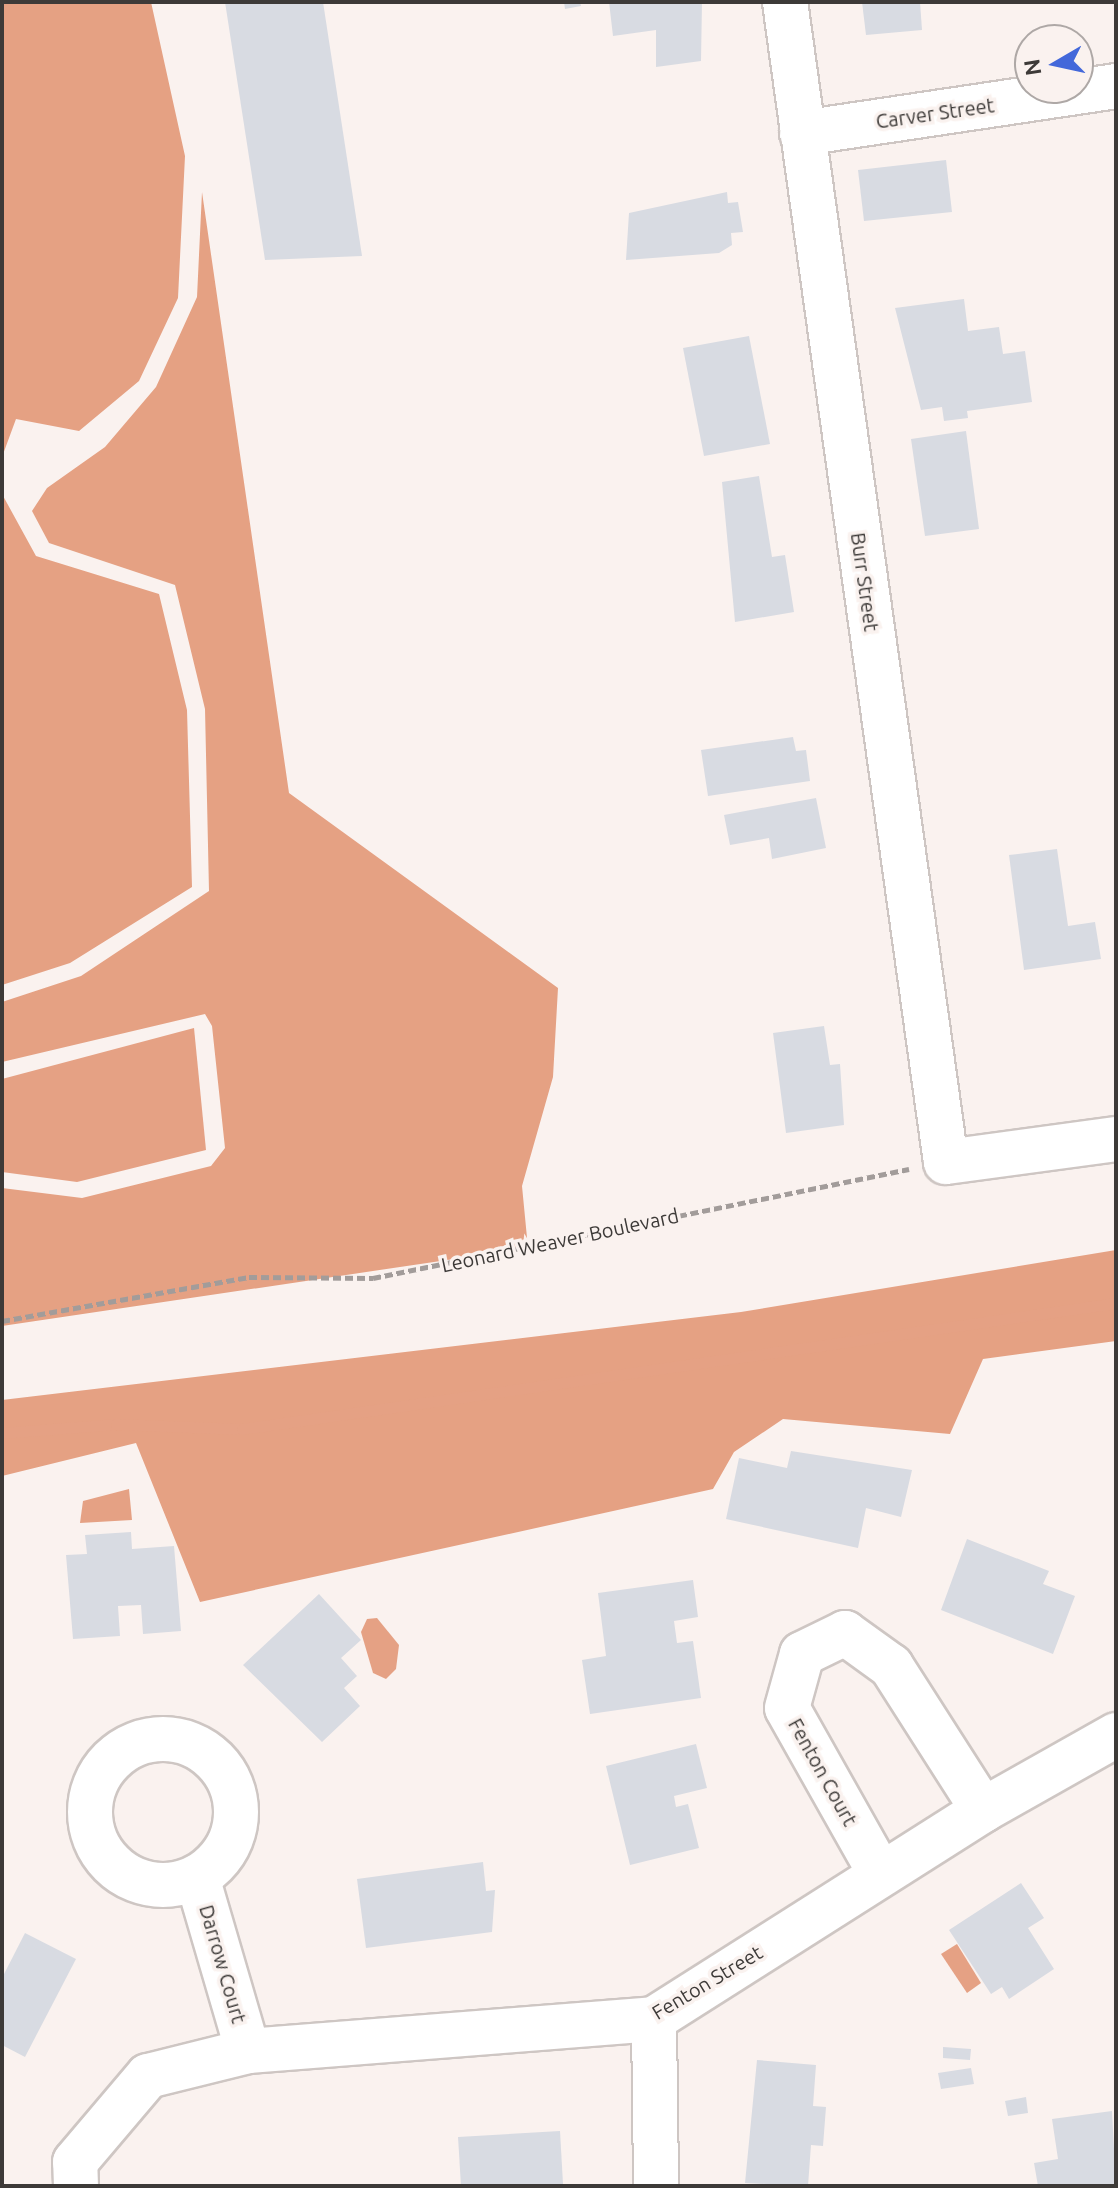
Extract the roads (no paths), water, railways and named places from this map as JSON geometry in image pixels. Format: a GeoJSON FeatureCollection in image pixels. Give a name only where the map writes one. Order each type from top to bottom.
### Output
{"type":"FeatureCollection","features":[{"type":"Feature","properties":{"kind":"street","name":"Burr Street"},"geometry":{"type":"LineString","coordinates":[[785,2],[946,1162],[1116,1139]]}},
{"type":"Feature","properties":{"kind":"street","name":"Carver Street"},"geometry":{"type":"LineString","coordinates":[[802,133],[1116,86]]}},
{"type":"Feature","properties":{"kind":"street","name":"Fenton Court"},"geometry":{"type":"LineString","coordinates":[[880,1873],[787,1708],[802,1654],[845,1633],[891,1666],[983,1810]]}},
{"type":"Feature","properties":{"kind":"street","name":"Fenton Street"},"geometry":{"type":"LineString","coordinates":[[76,2186],[75,2162],[148,2076],[248,2051],[654,2019],[880,1873],[1116,1735]]}},
{"type":"Feature","properties":{"kind":"street","name":"Darrow Court"},"geometry":{"type":"LineString","coordinates":[[197,1877],[248,2051]]}},
{"type":"Feature","properties":{"kind":"street"},"geometry":{"type":"LineString","coordinates":[[654,2019],[656,2186]]}},
{"type":"Feature","properties":{"kind":"waterway"},"geometry":{"type":"LineString","coordinates":[[2,1433],[116,1424],[242,1429],[1116,1303]]}}]}
